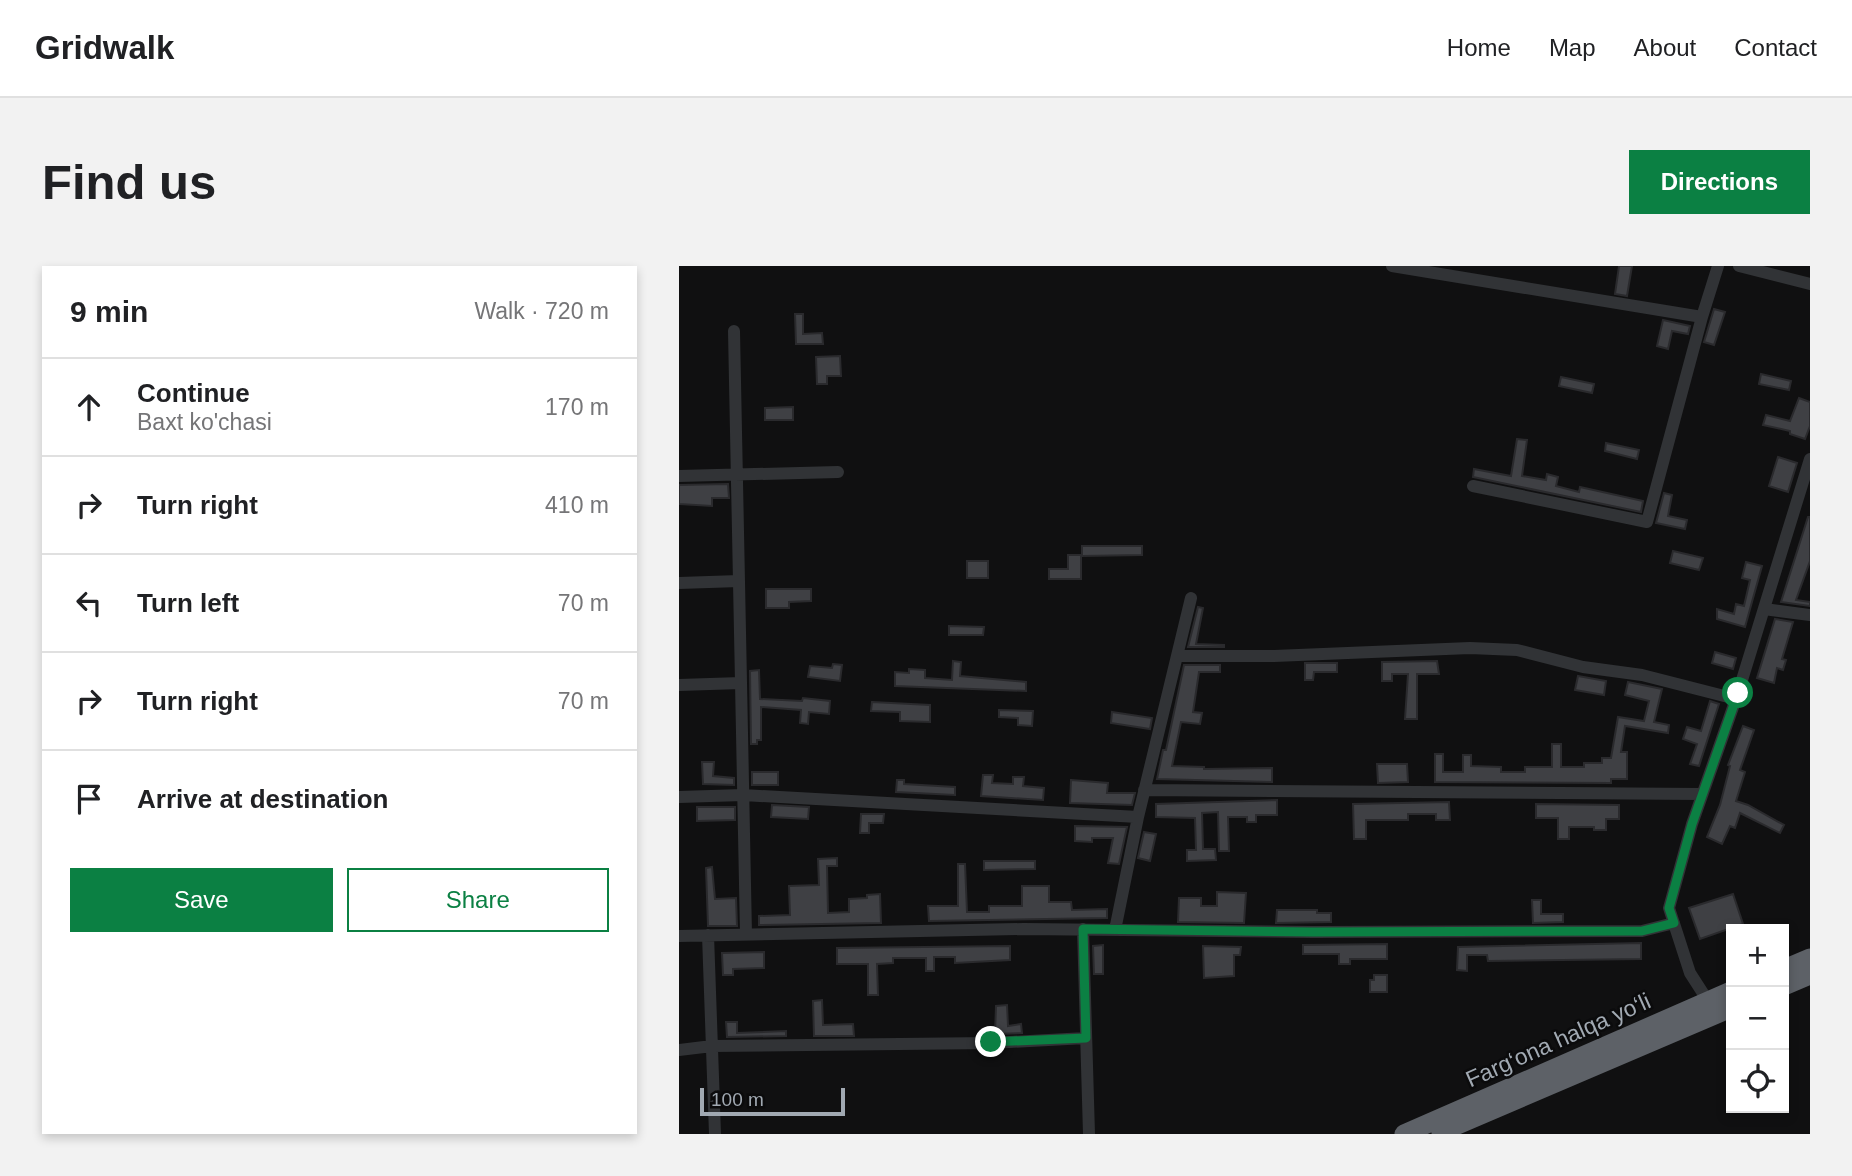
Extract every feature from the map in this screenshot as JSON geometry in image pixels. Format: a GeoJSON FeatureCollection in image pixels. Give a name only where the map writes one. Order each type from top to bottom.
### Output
{"type":"FeatureCollection","features":[{"type":"Feature","properties":{"kind":"highway"},"geometry":{"type":"LineString","coordinates":[[1789,967],[1810,958]]}},
{"type":"Feature","properties":{"kind":"highway"},"geometry":{"type":"LineString","coordinates":[[1789,984],[1810,975]]}},
{"type":"Feature","properties":{"kind":"highway","name":"Farg‘ona halqa yo‘li"},"geometry":{"type":"LineString","coordinates":[[1403,1134],[1726,993]]}},
{"type":"Feature","properties":{"kind":"highway","name":"Farg‘ona halqa yo‘li"},"geometry":{"type":"LineString","coordinates":[[1437,1134],[1726,1010]]}},
{"type":"Feature","properties":{"kind":"street"},"geometry":{"type":"LineString","coordinates":[[1392,266],[1702,317]]}},
{"type":"Feature","properties":{"kind":"street"},"geometry":{"type":"LineString","coordinates":[[1473,486],[1647,522],[1718,266]]}},
{"type":"Feature","properties":{"kind":"street"},"geometry":{"type":"LineString","coordinates":[[1739,266],[1810,284]]}},
{"type":"Feature","properties":{"kind":"street"},"geometry":{"type":"LineString","coordinates":[[734,331],[746,934]]}},
{"type":"Feature","properties":{"kind":"street"},"geometry":{"type":"LineString","coordinates":[[1708,1002],[1690,973],[1669,908],[1692,824],[1736,699],[1810,459]]}},
{"type":"Feature","properties":{"kind":"street"},"geometry":{"type":"LineString","coordinates":[[679,476],[838,472]]}},
{"type":"Feature","properties":{"kind":"street"},"geometry":{"type":"LineString","coordinates":[[679,583],[739,581]]}},
{"type":"Feature","properties":{"kind":"street"},"geometry":{"type":"LineString","coordinates":[[1115,930],[1138,817],[1191,598]]}},
{"type":"Feature","properties":{"kind":"street"},"geometry":{"type":"LineString","coordinates":[[1764,609],[1810,615]]}},
{"type":"Feature","properties":{"kind":"street"},"geometry":{"type":"LineString","coordinates":[[1177,656],[1275,656],[1470,648],[1517,650],[1583,667],[1642,675],[1736,699]]}},
{"type":"Feature","properties":{"kind":"street"},"geometry":{"type":"LineString","coordinates":[[679,685],[741,683]]}},
{"type":"Feature","properties":{"kind":"street"},"geometry":{"type":"LineString","coordinates":[[1145,790],[1702,794]]}},
{"type":"Feature","properties":{"kind":"street"},"geometry":{"type":"LineString","coordinates":[[679,797],[743,795],[1138,817]]}},
{"type":"Feature","properties":{"kind":"street"},"geometry":{"type":"LineString","coordinates":[[679,936],[1083,929],[1313,932],[1642,931],[1674,923]]}},
{"type":"Feature","properties":{"kind":"street"},"geometry":{"type":"LineString","coordinates":[[1083,929],[1089,1134]]}},
{"type":"Feature","properties":{"kind":"street"},"geometry":{"type":"LineString","coordinates":[[708,935],[715,1134]]}},
{"type":"Feature","properties":{"kind":"street"},"geometry":{"type":"LineString","coordinates":[[679,1050],[712,1046],[1086,1038]]}},
{"type":"Feature","properties":{"kind":"building"},"geometry":{"type":"Polygon","coordinates":[[[1619,266],[1632,266],[1627,296],[1615,294],[1619,266]]]}},
{"type":"Feature","properties":{"kind":"building"},"geometry":{"type":"Polygon","coordinates":[[[1714,309],[1725,312],[1714,345],[1704,342],[1714,309]]]}},
{"type":"Feature","properties":{"kind":"building"},"geometry":{"type":"Polygon","coordinates":[[[795,314],[803,314],[803,334],[822,333],[823,344],[796,344],[795,314]]]}},
{"type":"Feature","properties":{"kind":"building"},"geometry":{"type":"Polygon","coordinates":[[[1663,320],[1690,326],[1688,334],[1672,331],[1668,349],[1657,346],[1663,320]]]}},
{"type":"Feature","properties":{"kind":"building"},"geometry":{"type":"Polygon","coordinates":[[[840,356],[841,376],[827,376],[827,384],[817,384],[816,357],[840,356]]]}},
{"type":"Feature","properties":{"kind":"building"},"geometry":{"type":"Polygon","coordinates":[[[1761,374],[1791,381],[1789,390],[1759,384],[1761,374]]]}},
{"type":"Feature","properties":{"kind":"building"},"geometry":{"type":"Polygon","coordinates":[[[1561,377],[1594,384],[1592,393],[1559,386],[1561,377]]]}},
{"type":"Feature","properties":{"kind":"building"},"geometry":{"type":"Polygon","coordinates":[[[1799,398],[1810,402],[1810,426],[1805,439],[1790,434],[1790,431],[1763,425],[1766,415],[1790,421],[1799,398]]]}},
{"type":"Feature","properties":{"kind":"building"},"geometry":{"type":"Polygon","coordinates":[[[793,407],[793,420],[765,420],[765,408],[793,407]]]}},
{"type":"Feature","properties":{"kind":"building"},"geometry":{"type":"Polygon","coordinates":[[[1517,439],[1527,440],[1522,476],[1546,480],[1547,474],[1558,477],[1556,486],[1579,492],[1580,487],[1643,501],[1641,512],[1473,477],[1474,469],[1511,476],[1517,439]]]}},
{"type":"Feature","properties":{"kind":"building"},"geometry":{"type":"Polygon","coordinates":[[[1606,443],[1639,450],[1637,459],[1605,451],[1606,443]]]}},
{"type":"Feature","properties":{"kind":"building"},"geometry":{"type":"Polygon","coordinates":[[[1778,457],[1797,463],[1788,492],[1769,486],[1778,457]]]}},
{"type":"Feature","properties":{"kind":"building"},"geometry":{"type":"Polygon","coordinates":[[[728,484],[729,498],[712,498],[712,506],[679,504],[679,485],[728,484]]]}},
{"type":"Feature","properties":{"kind":"building"},"geometry":{"type":"Polygon","coordinates":[[[1664,493],[1672,495],[1668,516],[1687,520],[1685,529],[1656,523],[1664,493]]]}},
{"type":"Feature","properties":{"kind":"building"},"geometry":{"type":"Polygon","coordinates":[[[1808,517],[1810,561],[1796,600],[1810,602],[1810,606],[1781,602],[1808,517]]]}},
{"type":"Feature","properties":{"kind":"building"},"geometry":{"type":"Polygon","coordinates":[[[1082,546],[1142,546],[1142,555],[1082,556],[1082,546]]]}},
{"type":"Feature","properties":{"kind":"building"},"geometry":{"type":"Polygon","coordinates":[[[1673,551],[1703,558],[1699,570],[1670,563],[1673,551]]]}},
{"type":"Feature","properties":{"kind":"building"},"geometry":{"type":"Polygon","coordinates":[[[1068,555],[1081,555],[1081,579],[1049,579],[1049,569],[1068,569],[1068,555]]]}},
{"type":"Feature","properties":{"kind":"building"},"geometry":{"type":"Polygon","coordinates":[[[967,561],[988,561],[988,578],[967,578],[967,561]]]}},
{"type":"Feature","properties":{"kind":"building"},"geometry":{"type":"Polygon","coordinates":[[[1746,562],[1762,566],[1745,627],[1717,619],[1717,609],[1734,614],[1736,604],[1744,606],[1750,580],[1742,578],[1746,562]]]}},
{"type":"Feature","properties":{"kind":"building"},"geometry":{"type":"Polygon","coordinates":[[[766,589],[811,589],[811,601],[789,602],[789,608],[766,608],[766,589]]]}},
{"type":"Feature","properties":{"kind":"building"},"geometry":{"type":"Polygon","coordinates":[[[1198,607],[1203,608],[1196,644],[1224,647],[1188,647],[1198,607]]]}},
{"type":"Feature","properties":{"kind":"building"},"geometry":{"type":"Polygon","coordinates":[[[1775,619],[1793,622],[1782,659],[1786,660],[1783,670],[1777,668],[1774,683],[1757,678],[1775,619]]]}},
{"type":"Feature","properties":{"kind":"building"},"geometry":{"type":"Polygon","coordinates":[[[949,626],[984,627],[983,635],[949,635],[949,626]]]}},
{"type":"Feature","properties":{"kind":"building"},"geometry":{"type":"Polygon","coordinates":[[[1715,652],[1736,658],[1733,669],[1712,663],[1715,652]]]}},
{"type":"Feature","properties":{"kind":"building"},"geometry":{"type":"Polygon","coordinates":[[[953,661],[961,662],[960,676],[1026,682],[1026,691],[895,686],[895,672],[909,673],[909,669],[925,670],[925,678],[952,680],[953,661]]]}},
{"type":"Feature","properties":{"kind":"building"},"geometry":{"type":"Polygon","coordinates":[[[1437,661],[1439,674],[1417,674],[1417,719],[1405,719],[1408,674],[1392,674],[1392,681],[1382,681],[1382,662],[1437,661]]]}},
{"type":"Feature","properties":{"kind":"building"},"geometry":{"type":"Polygon","coordinates":[[[1305,663],[1337,663],[1337,672],[1314,672],[1313,680],[1305,680],[1305,663]]]}},
{"type":"Feature","properties":{"kind":"building"},"geometry":{"type":"Polygon","coordinates":[[[833,664],[842,665],[840,681],[808,677],[810,666],[832,668],[833,664]]]}},
{"type":"Feature","properties":{"kind":"building"},"geometry":{"type":"Polygon","coordinates":[[[1184,665],[1220,665],[1220,672],[1199,672],[1193,712],[1202,713],[1200,724],[1181,722],[1172,766],[1204,769],[1272,768],[1272,782],[1157,779],[1184,665]]]}},
{"type":"Feature","properties":{"kind":"building"},"geometry":{"type":"Polygon","coordinates":[[[759,670],[760,699],[802,701],[803,698],[830,701],[829,714],[809,712],[808,724],[800,723],[801,710],[761,707],[761,740],[757,740],[757,744],[751,744],[750,671],[759,670]]]}},
{"type":"Feature","properties":{"kind":"building"},"geometry":{"type":"Polygon","coordinates":[[[1578,676],[1606,681],[1604,695],[1575,690],[1578,676]]]}},
{"type":"Feature","properties":{"kind":"building"},"geometry":{"type":"Polygon","coordinates":[[[1628,682],[1662,689],[1654,722],[1669,725],[1668,733],[1625,726],[1621,752],[1627,752],[1627,779],[1611,779],[1611,783],[1435,782],[1435,754],[1443,754],[1443,772],[1463,772],[1463,755],[1471,755],[1471,766],[1501,767],[1501,772],[1525,772],[1525,767],[1552,767],[1552,744],[1561,744],[1561,767],[1584,767],[1584,763],[1602,763],[1602,758],[1611,758],[1618,717],[1644,721],[1649,701],[1625,695],[1628,682]]]}},
{"type":"Feature","properties":{"kind":"building"},"geometry":{"type":"Polygon","coordinates":[[[1710,701],[1719,704],[1699,766],[1690,764],[1697,744],[1683,739],[1687,727],[1701,731],[1710,701]]]}},
{"type":"Feature","properties":{"kind":"building"},"geometry":{"type":"Polygon","coordinates":[[[872,702],[930,705],[930,722],[900,721],[900,712],[871,711],[872,702]]]}},
{"type":"Feature","properties":{"kind":"building"},"geometry":{"type":"Polygon","coordinates":[[[999,710],[1033,711],[1032,726],[1018,725],[1018,718],[999,717],[999,710]]]}},
{"type":"Feature","properties":{"kind":"building"},"geometry":{"type":"Polygon","coordinates":[[[1112,712],[1152,718],[1150,729],[1111,723],[1112,712]]]}},
{"type":"Feature","properties":{"kind":"building"},"geometry":{"type":"Polygon","coordinates":[[[1743,726],[1754,730],[1740,770],[1745,772],[1736,801],[1784,825],[1780,833],[1740,813],[1735,828],[1730,826],[1722,844],[1707,837],[1720,805],[1730,766],[1728,765],[1743,726]]]}},
{"type":"Feature","properties":{"kind":"building"},"geometry":{"type":"Polygon","coordinates":[[[702,762],[714,762],[713,776],[734,778],[734,785],[703,784],[702,762]]]}},
{"type":"Feature","properties":{"kind":"building"},"geometry":{"type":"Polygon","coordinates":[[[1377,764],[1407,764],[1408,782],[1378,783],[1377,764]]]}},
{"type":"Feature","properties":{"kind":"building"},"geometry":{"type":"Polygon","coordinates":[[[752,772],[778,772],[778,785],[752,785],[752,772]]]}},
{"type":"Feature","properties":{"kind":"building"},"geometry":{"type":"Polygon","coordinates":[[[983,775],[993,775],[992,783],[1013,784],[1013,777],[1024,777],[1023,786],[1044,788],[1043,800],[981,796],[983,775]]]}},
{"type":"Feature","properties":{"kind":"building"},"geometry":{"type":"Polygon","coordinates":[[[897,780],[904,780],[904,784],[955,787],[955,795],[896,792],[897,780]]]}},
{"type":"Feature","properties":{"kind":"building"},"geometry":{"type":"Polygon","coordinates":[[[1071,780],[1108,783],[1107,793],[1135,793],[1132,805],[1070,803],[1071,780]]]}},
{"type":"Feature","properties":{"kind":"building"},"geometry":{"type":"Polygon","coordinates":[[[1277,800],[1277,815],[1256,815],[1256,822],[1247,822],[1247,817],[1228,817],[1229,851],[1219,851],[1218,812],[1202,813],[1203,849],[1215,849],[1216,860],[1187,861],[1187,850],[1196,850],[1195,818],[1156,817],[1156,804],[1277,800]]]}},
{"type":"Feature","properties":{"kind":"building"},"geometry":{"type":"Polygon","coordinates":[[[1449,802],[1450,820],[1436,820],[1436,814],[1408,814],[1408,820],[1366,820],[1366,839],[1354,839],[1353,804],[1449,802]]]}},
{"type":"Feature","properties":{"kind":"building"},"geometry":{"type":"Polygon","coordinates":[[[1536,804],[1619,805],[1619,819],[1606,819],[1606,830],[1569,827],[1569,839],[1558,839],[1558,818],[1536,818],[1536,804]]]}},
{"type":"Feature","properties":{"kind":"building"},"geometry":{"type":"Polygon","coordinates":[[[772,805],[809,807],[808,819],[771,817],[772,805]]]}},
{"type":"Feature","properties":{"kind":"building"},"geometry":{"type":"Polygon","coordinates":[[[697,807],[735,807],[735,820],[697,821],[697,807]]]}},
{"type":"Feature","properties":{"kind":"building"},"geometry":{"type":"Polygon","coordinates":[[[861,814],[884,814],[883,823],[869,823],[869,833],[860,833],[861,814]]]}},
{"type":"Feature","properties":{"kind":"building"},"geometry":{"type":"Polygon","coordinates":[[[1075,826],[1127,827],[1119,864],[1108,863],[1113,838],[1092,838],[1092,842],[1075,841],[1075,826]]]}},
{"type":"Feature","properties":{"kind":"building"},"geometry":{"type":"Polygon","coordinates":[[[1144,832],[1156,834],[1150,861],[1138,858],[1144,832]]]}},
{"type":"Feature","properties":{"kind":"building"},"geometry":{"type":"Polygon","coordinates":[[[837,858],[837,866],[827,866],[828,913],[849,912],[849,899],[880,894],[881,923],[759,925],[759,916],[790,915],[789,886],[819,885],[818,859],[837,858]]]}},
{"type":"Feature","properties":{"kind":"building"},"geometry":{"type":"Polygon","coordinates":[[[984,861],[1035,861],[1035,869],[984,870],[984,861]]]}},
{"type":"Feature","properties":{"kind":"building"},"geometry":{"type":"Polygon","coordinates":[[[958,864],[965,864],[967,912],[989,912],[989,906],[1022,906],[1022,886],[1049,886],[1049,902],[1071,902],[1072,910],[1107,909],[1107,918],[929,921],[928,906],[958,906],[958,864]]]}},
{"type":"Feature","properties":{"kind":"building"},"geometry":{"type":"Polygon","coordinates":[[[712,867],[715,899],[736,898],[737,926],[708,926],[706,868],[712,867]]]}},
{"type":"Feature","properties":{"kind":"building"},"geometry":{"type":"Polygon","coordinates":[[[1217,892],[1246,893],[1244,923],[1178,922],[1179,898],[1201,898],[1201,906],[1217,906],[1217,892]]]}},
{"type":"Feature","properties":{"kind":"building"},"geometry":{"type":"Polygon","coordinates":[[[1733,894],[1743,924],[1726,924],[1726,930],[1700,939],[1689,908],[1733,894]]]}},
{"type":"Feature","properties":{"kind":"building"},"geometry":{"type":"Polygon","coordinates":[[[1532,900],[1541,900],[1541,914],[1563,914],[1563,922],[1533,923],[1532,900]]]}},
{"type":"Feature","properties":{"kind":"building"},"geometry":{"type":"Polygon","coordinates":[[[1277,910],[1317,910],[1317,913],[1331,913],[1331,922],[1276,923],[1277,910]]]}},
{"type":"Feature","properties":{"kind":"building"},"geometry":{"type":"Polygon","coordinates":[[[1641,943],[1641,959],[1488,961],[1487,955],[1467,955],[1467,971],[1457,970],[1458,947],[1641,943]]]}},
{"type":"Feature","properties":{"kind":"building"},"geometry":{"type":"Polygon","coordinates":[[[1387,944],[1387,959],[1350,959],[1350,964],[1339,964],[1339,954],[1303,954],[1303,945],[1387,944]]]}},
{"type":"Feature","properties":{"kind":"building"},"geometry":{"type":"Polygon","coordinates":[[[1103,945],[1103,974],[1094,974],[1093,946],[1103,945]]]}},
{"type":"Feature","properties":{"kind":"building"},"geometry":{"type":"Polygon","coordinates":[[[1010,946],[1010,960],[955,963],[955,957],[934,957],[934,971],[926,971],[926,958],[893,958],[893,963],[877,964],[878,995],[868,995],[868,964],[837,964],[837,948],[1010,946]]]}},
{"type":"Feature","properties":{"kind":"building"},"geometry":{"type":"Polygon","coordinates":[[[1203,946],[1241,947],[1240,955],[1234,955],[1234,976],[1204,978],[1203,946]]]}},
{"type":"Feature","properties":{"kind":"building"},"geometry":{"type":"Polygon","coordinates":[[[764,952],[764,968],[733,969],[733,975],[723,975],[722,953],[764,952]]]}},
{"type":"Feature","properties":{"kind":"building"},"geometry":{"type":"Polygon","coordinates":[[[1374,975],[1387,975],[1387,992],[1370,992],[1370,980],[1374,980],[1374,975]]]}},
{"type":"Feature","properties":{"kind":"building"},"geometry":{"type":"Polygon","coordinates":[[[822,1000],[823,1025],[853,1024],[854,1036],[814,1036],[813,1001],[822,1000]]]}},
{"type":"Feature","properties":{"kind":"building"},"geometry":{"type":"Polygon","coordinates":[[[1007,1005],[1008,1026],[1021,1024],[1022,1033],[995,1034],[996,1006],[1007,1005]]]}},
{"type":"Feature","properties":{"kind":"building"},"geometry":{"type":"Polygon","coordinates":[[[726,1022],[737,1022],[737,1033],[786,1031],[786,1036],[727,1037],[726,1022]]]}},
{"type":"Feature","properties":{"kind":"route"},"geometry":{"type":"LineString","coordinates":[[991,1042],[1086,1038],[1083,929],[1313,932],[1642,931],[1674,923],[1669,908],[1692,824],[1738,693]]}}]}
